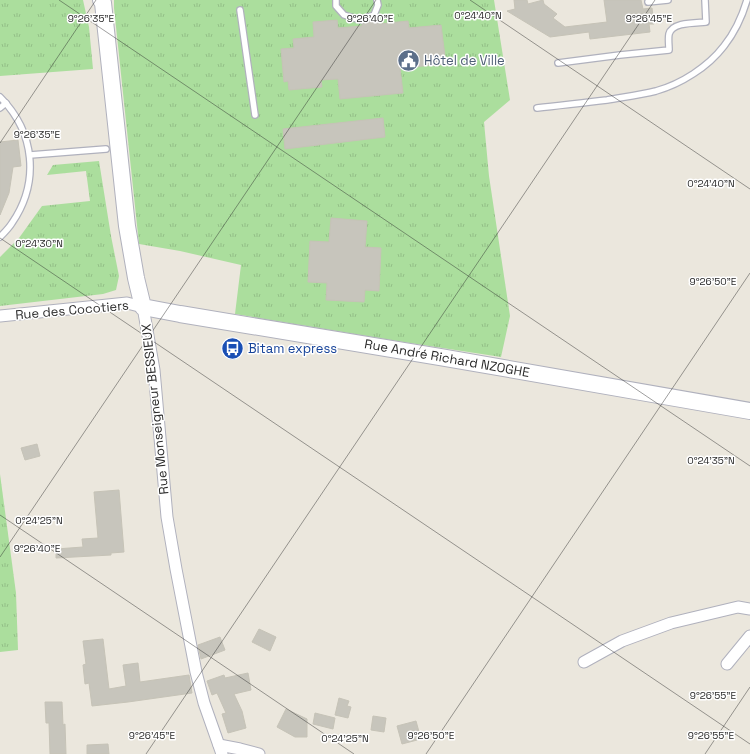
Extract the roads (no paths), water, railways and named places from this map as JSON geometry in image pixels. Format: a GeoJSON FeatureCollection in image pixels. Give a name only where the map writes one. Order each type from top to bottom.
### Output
{"type":"FeatureCollection","features":[{"type":"Feature","properties":{"kind":"street","name":"Rue Monseigneur BESSIEUX"},"geometry":{"type":"LineString","coordinates":[[103,4],[128,226],[136,278],[148,330],[154,370],[167,517],[196,672],[204,703],[221,750]]}},
{"type":"Feature","properties":{"kind":"street","name":"Rue des Cocotiers"},"geometry":{"type":"LineString","coordinates":[[0,316],[127,303],[143,307]]}},
{"type":"Feature","properties":{"kind":"street","name":"Rue André Richard NZOGHE"},"geometry":{"type":"LineString","coordinates":[[143,307],[188,316],[440,357],[750,411]]}},
{"type":"Feature","properties":{"kind":"street"},"geometry":{"type":"LineString","coordinates":[[584,662],[622,641],[671,624],[738,607],[750,609]]}},
{"type":"Feature","properties":{"kind":"street"},"geometry":{"type":"LineString","coordinates":[[727,664],[750,636]]}},
{"type":"Feature","properties":{"kind":"street"},"geometry":{"type":"LineString","coordinates":[[221,750],[240,749],[259,754]]}},
{"type":"Feature","properties":{"kind":"lane"},"geometry":{"type":"LineString","coordinates":[[336,0],[336,6],[344,15],[360,20],[374,15],[378,5],[377,0]]}},
{"type":"Feature","properties":{"kind":"lane"},"geometry":{"type":"LineString","coordinates":[[648,2],[668,0]]}},
{"type":"Feature","properties":{"kind":"lane"},"geometry":{"type":"LineString","coordinates":[[558,63],[669,50],[669,35],[671,29],[679,24],[706,22],[705,0]]}},
{"type":"Feature","properties":{"kind":"lane"},"geometry":{"type":"LineString","coordinates":[[537,108],[638,95],[670,86],[695,72],[709,62],[720,51],[738,25],[747,0]]}},
{"type":"Feature","properties":{"kind":"lane"},"geometry":{"type":"LineString","coordinates":[[240,10],[255,115]]}},
{"type":"Feature","properties":{"kind":"lane"},"geometry":{"type":"LineString","coordinates":[[0,97],[6,102],[23,130],[30,155],[31,167],[30,180],[21,209],[12,224],[0,237]]}},
{"type":"Feature","properties":{"kind":"lane"},"geometry":{"type":"LineString","coordinates":[[0,108],[6,102]]}},
{"type":"Feature","properties":{"kind":"lane"},"geometry":{"type":"LineString","coordinates":[[30,155],[106,150]]}},
{"type":"Feature","properties":{"kind":"place","name":"Hôtel de Ville"},"geometry":{"type":"Point","coordinates":[409,60]}},
{"type":"Feature","properties":{"kind":"place","name":"Bitam express"},"geometry":{"type":"Point","coordinates":[233,348]}}]}
